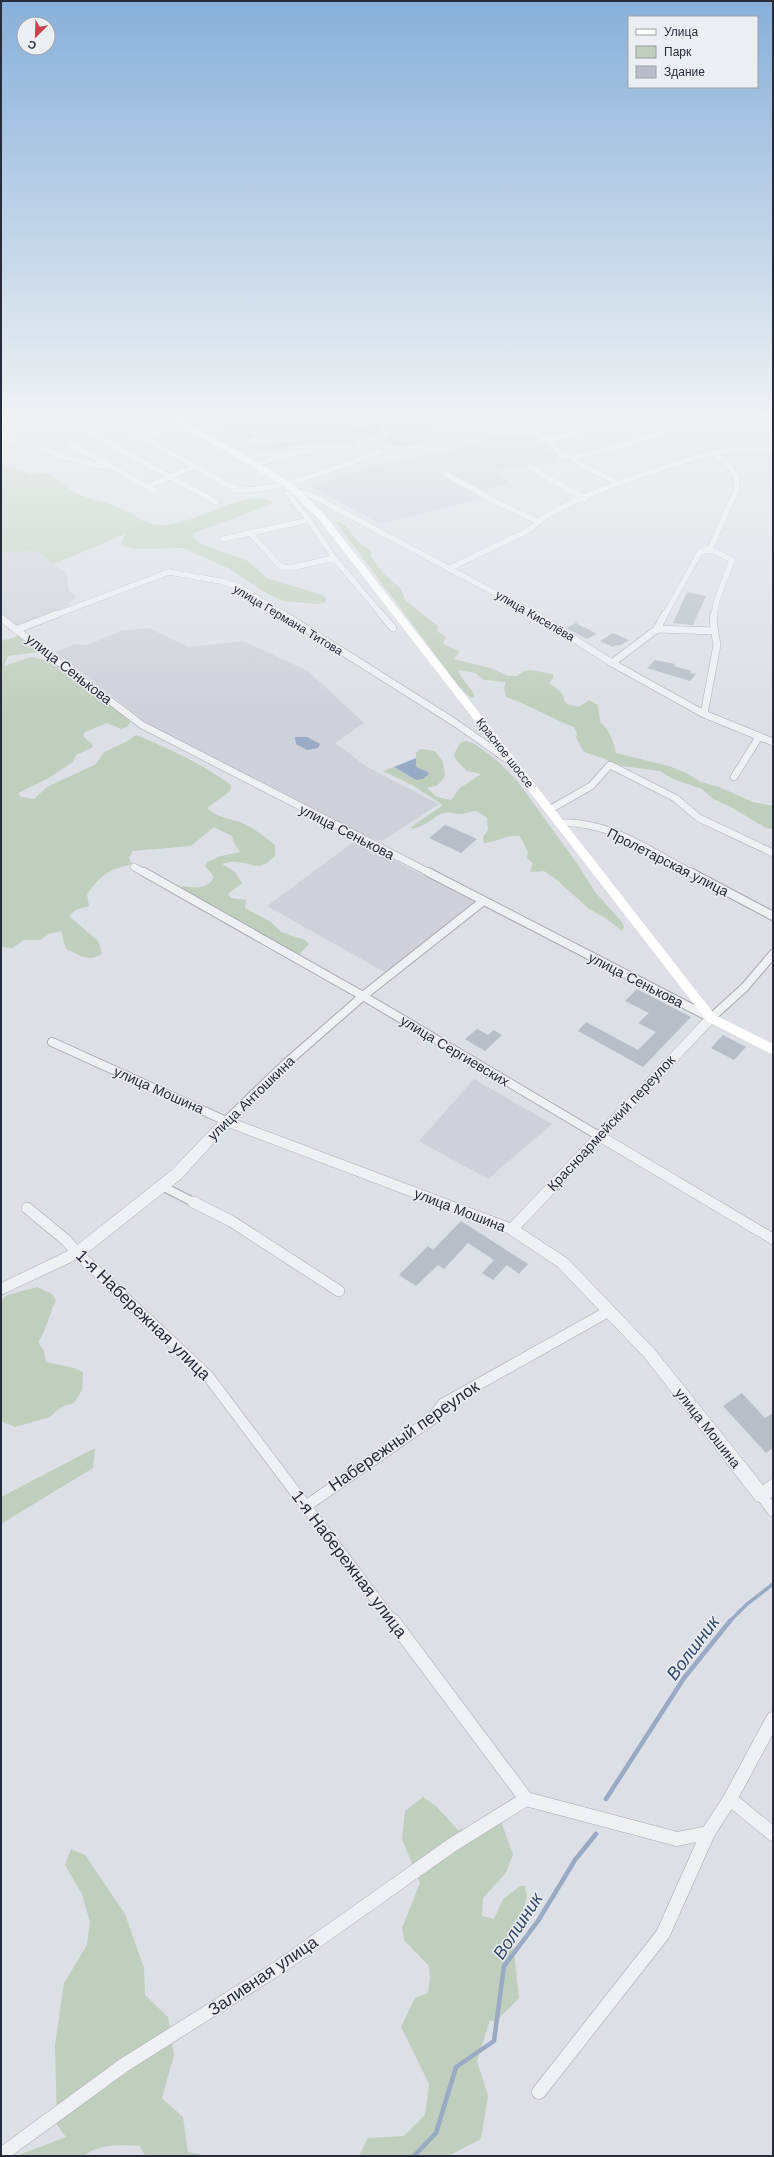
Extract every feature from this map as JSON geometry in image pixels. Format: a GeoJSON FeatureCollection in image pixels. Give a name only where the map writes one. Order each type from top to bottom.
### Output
{"type":"FeatureCollection","features":[{"type":"Feature","properties":{"kind":"main road","name":"Красное шоссе"},"geometry":{"type":"LineString","coordinates":[[318,513],[357,559],[425,651],[711,1018]]}},
{"type":"Feature","properties":{"kind":"main road"},"geometry":{"type":"LineString","coordinates":[[711,1018],[773,1050]]}},
{"type":"Feature","properties":{"kind":"street"},"geometry":{"type":"LineString","coordinates":[[303,513],[310,520],[334,558],[393,628]]}},
{"type":"Feature","properties":{"kind":"street","name":"улица Киселёва"},"geometry":{"type":"LineString","coordinates":[[345,513],[525,608],[612,663],[630,671],[704,714],[773,742]]}},
{"type":"Feature","properties":{"kind":"street"},"geometry":{"type":"LineString","coordinates":[[519,513],[537,521]]}},
{"type":"Feature","properties":{"kind":"street"},"geometry":{"type":"LineString","coordinates":[[450,568],[531,530],[537,521],[552,513]]}},
{"type":"Feature","properties":{"kind":"street"},"geometry":{"type":"LineString","coordinates":[[710,549],[726,513]]}},
{"type":"Feature","properties":{"kind":"street"},"geometry":{"type":"LineString","coordinates":[[223,539],[310,520]]}},
{"type":"Feature","properties":{"kind":"street"},"geometry":{"type":"LineString","coordinates":[[250,533],[281,567],[290,568],[334,558]]}},
{"type":"Feature","properties":{"kind":"street"},"geometry":{"type":"LineString","coordinates":[[612,663],[657,629],[700,552],[710,549],[732,560],[717,600],[713,621],[717,645],[716,658],[704,714]]}},
{"type":"Feature","properties":{"kind":"street","name":"улица Германа Титова"},"geometry":{"type":"LineString","coordinates":[[18,629],[170,572],[220,581],[240,588],[454,722],[514,764]]}},
{"type":"Feature","properties":{"kind":"street","name":"улица Сенькова"},"geometry":{"type":"LineString","coordinates":[[1,618],[18,629],[142,725],[482,902],[711,1018]]}},
{"type":"Feature","properties":{"kind":"street"},"geometry":{"type":"LineString","coordinates":[[657,629],[714,631]]}},
{"type":"Feature","properties":{"kind":"street"},"geometry":{"type":"LineString","coordinates":[[734,777],[759,737]]}},
{"type":"Feature","properties":{"kind":"street"},"geometry":{"type":"LineString","coordinates":[[549,810],[591,786],[610,765],[675,798],[700,818],[773,853]]}},
{"type":"Feature","properties":{"kind":"street","name":"Пролетарская улица"},"geometry":{"type":"LineString","coordinates":[[560,823],[578,822],[609,830],[773,916]]}},
{"type":"Feature","properties":{"kind":"street","name":"улица Сергиевских"},"geometry":{"type":"LineString","coordinates":[[134,867],[363,996],[773,1240]]}},
{"type":"Feature","properties":{"kind":"street","name":"улица Антошкина"},"geometry":{"type":"LineString","coordinates":[[1,1289],[77,1253],[177,1174],[226,1121],[284,1065],[363,996],[482,902]]}},
{"type":"Feature","properties":{"kind":"street"},"geometry":{"type":"LineString","coordinates":[[711,1018],[745,987],[773,954]]}},
{"type":"Feature","properties":{"kind":"street"},"geometry":{"type":"LineString","coordinates":[[671,998],[684,996],[690,991]]}},
{"type":"Feature","properties":{"kind":"street","name":"Красноармейский переулок"},"geometry":{"type":"LineString","coordinates":[[512,1229],[711,1018]]}},
{"type":"Feature","properties":{"kind":"street","name":"улица Мошина"},"geometry":{"type":"LineString","coordinates":[[52,1042],[226,1121],[512,1229],[563,1262],[650,1354],[773,1511]]}},
{"type":"Feature","properties":{"kind":"street"},"geometry":{"type":"LineString","coordinates":[[162,1186],[231,1221],[339,1291]]}},
{"type":"Feature","properties":{"kind":"street","name":"1-я Набережная улица"},"geometry":{"type":"LineString","coordinates":[[27,1208],[67,1241],[77,1253],[208,1376],[526,1799]]}},
{"type":"Feature","properties":{"kind":"street","name":"Набережный переулок"},"geometry":{"type":"LineString","coordinates":[[306,1506],[432,1419],[443,1404],[467,1389],[609,1311]]}},
{"type":"Feature","properties":{"kind":"street"},"geometry":{"type":"LineString","coordinates":[[762,1496],[773,1485]]}},
{"type":"Feature","properties":{"kind":"street"},"geometry":{"type":"LineString","coordinates":[[539,2092],[663,1934],[708,1833],[730,1799],[773,1719]]}},
{"type":"Feature","properties":{"kind":"street"},"geometry":{"type":"LineString","coordinates":[[526,1799],[677,1838],[708,1833]]}},
{"type":"Feature","properties":{"kind":"street","name":"Заливная улица"},"geometry":{"type":"LineString","coordinates":[[1,2155],[124,2065],[281,1966],[452,1845],[526,1799]]}},
{"type":"Feature","properties":{"kind":"street"},"geometry":{"type":"LineString","coordinates":[[730,1799],[773,1834]]}},
{"type":"Feature","properties":{"kind":"shaded area"},"geometry":{"type":"Polygon","coordinates":[[[360,513],[426,513],[381,524],[360,513]]]}},
{"type":"Feature","properties":{"kind":"shaded area"},"geometry":{"type":"Polygon","coordinates":[[[35,551],[67,573],[68,589],[76,597],[62,611],[19,627],[1,613],[1,553],[35,551]]]}},
{"type":"Feature","properties":{"kind":"shaded area"},"geometry":{"type":"Polygon","coordinates":[[[149,628],[188,647],[243,641],[308,671],[364,723],[335,743],[367,767],[439,804],[382,841],[370,838],[152,727],[56,652],[75,644],[88,645],[120,631],[149,628]]]}},
{"type":"Feature","properties":{"kind":"shaded area"},"geometry":{"type":"Polygon","coordinates":[[[356,840],[476,903],[388,974],[267,906],[356,840]]]}},
{"type":"Feature","properties":{"kind":"shaded area"},"geometry":{"type":"Polygon","coordinates":[[[474,1079],[552,1124],[488,1179],[419,1141],[474,1079]]]}},
{"type":"Feature","properties":{"kind":"green space"},"geometry":{"type":"Polygon","coordinates":[[[1,513],[128,513],[143,521],[153,524],[167,525],[183,522],[208,513],[249,513],[193,534],[193,538],[203,545],[248,561],[267,578],[322,595],[326,598],[325,602],[319,604],[282,601],[266,593],[230,569],[183,548],[135,549],[123,546],[121,543],[125,534],[54,564],[35,551],[1,553],[1,513]]]}},
{"type":"Feature","properties":{"kind":"green space"},"geometry":{"type":"Polygon","coordinates":[[[335,521],[344,524],[360,544],[371,550],[371,556],[384,574],[400,588],[406,601],[438,626],[437,631],[446,637],[443,644],[460,651],[454,659],[490,668],[508,676],[517,676],[524,671],[531,670],[553,674],[554,677],[549,683],[561,692],[567,704],[579,707],[589,700],[598,705],[600,722],[609,732],[616,753],[669,766],[686,773],[701,782],[719,787],[753,802],[773,806],[773,829],[766,828],[729,806],[713,799],[702,789],[673,779],[660,771],[615,765],[605,759],[584,752],[576,738],[577,733],[574,727],[506,697],[504,688],[506,682],[484,680],[475,673],[459,670],[458,672],[474,694],[474,697],[471,698],[454,682],[335,521]]]}},
{"type":"Feature","properties":{"kind":"green space"},"geometry":{"type":"Polygon","coordinates":[[[19,636],[25,639],[40,652],[8,656],[4,666],[31,657],[52,661],[122,713],[130,722],[128,726],[121,729],[107,723],[85,732],[83,736],[92,744],[93,747],[76,755],[73,762],[47,779],[18,793],[21,797],[34,799],[47,787],[96,764],[104,752],[126,742],[136,735],[161,745],[197,763],[231,785],[230,791],[207,808],[215,814],[248,826],[275,845],[275,856],[264,865],[256,866],[241,862],[222,864],[235,872],[242,883],[228,894],[231,898],[246,900],[245,908],[271,922],[281,932],[305,940],[309,944],[299,955],[182,890],[182,886],[200,887],[211,881],[214,877],[205,866],[207,862],[221,856],[240,852],[234,843],[232,836],[214,827],[191,846],[133,851],[129,858],[132,864],[111,871],[97,881],[87,894],[89,906],[75,910],[69,916],[98,941],[102,953],[98,956],[88,958],[66,949],[61,931],[49,934],[40,940],[24,940],[12,948],[1,947],[1,641],[19,636]]]}},
{"type":"Feature","properties":{"kind":"green space"},"geometry":{"type":"Polygon","coordinates":[[[466,741],[475,744],[500,763],[518,782],[578,865],[595,892],[621,921],[624,927],[622,931],[607,919],[589,909],[557,880],[544,871],[530,872],[533,863],[527,858],[528,852],[520,836],[511,836],[493,842],[484,843],[483,837],[488,830],[487,818],[478,812],[473,811],[459,814],[446,812],[419,827],[410,828],[443,805],[414,786],[383,771],[394,767],[416,780],[418,768],[416,765],[416,753],[420,749],[435,751],[443,762],[445,776],[438,785],[427,788],[437,797],[451,800],[460,788],[481,774],[467,771],[456,760],[454,754],[460,743],[466,741]]]}},
{"type":"Feature","properties":{"kind":"green space"},"geometry":{"type":"Polygon","coordinates":[[[37,1287],[52,1294],[56,1300],[44,1332],[38,1342],[44,1351],[46,1362],[74,1368],[83,1372],[82,1390],[74,1403],[61,1407],[50,1417],[15,1427],[1,1421],[1,1300],[8,1295],[37,1287]]]}},
{"type":"Feature","properties":{"kind":"green space"},"geometry":{"type":"Polygon","coordinates":[[[95,1448],[93,1468],[1,1524],[1,1497],[95,1448]]]}},
{"type":"Feature","properties":{"kind":"green space"},"geometry":{"type":"Polygon","coordinates":[[[423,1797],[436,1806],[458,1830],[500,1819],[513,1854],[506,1873],[483,1898],[482,1916],[494,1919],[503,1899],[520,1886],[525,1886],[527,1897],[513,1941],[519,1998],[495,2022],[490,2020],[477,2061],[488,2096],[481,2139],[448,2156],[359,2156],[368,2138],[404,2136],[425,2115],[429,2084],[401,2027],[415,1998],[428,1993],[430,1978],[429,1966],[404,1940],[402,1928],[420,1883],[402,1839],[405,1811],[423,1797]]]}},
{"type":"Feature","properties":{"kind":"green space"},"geometry":{"type":"Polygon","coordinates":[[[71,1849],[85,1855],[125,1914],[144,1968],[145,1995],[168,2017],[174,2055],[162,2098],[183,2117],[188,2152],[207,2156],[145,2156],[140,2146],[118,2145],[97,2149],[84,2156],[16,2156],[66,2137],[57,2125],[55,2045],[64,1983],[87,1945],[90,1922],[82,1894],[65,1865],[71,1849]]]}},
{"type":"Feature","properties":{"kind":"water"},"geometry":{"type":"Polygon","coordinates":[[[295,737],[307,737],[320,744],[318,748],[307,750],[296,744],[295,737]]]}},
{"type":"Feature","properties":{"kind":"water"},"geometry":{"type":"Polygon","coordinates":[[[416,758],[416,765],[418,768],[428,772],[429,774],[423,779],[416,780],[394,767],[416,758]]]}},
{"type":"Feature","properties":{"kind":"building"},"geometry":{"type":"Polygon","coordinates":[[[687,592],[706,596],[693,625],[673,623],[687,592]]]}},
{"type":"Feature","properties":{"kind":"building"},"geometry":{"type":"Polygon","coordinates":[[[576,623],[597,634],[587,639],[566,628],[576,623]]]}},
{"type":"Feature","properties":{"kind":"building"},"geometry":{"type":"Polygon","coordinates":[[[613,633],[629,640],[619,646],[616,645],[613,647],[600,641],[613,633]]]}},
{"type":"Feature","properties":{"kind":"building"},"geometry":{"type":"Polygon","coordinates":[[[655,660],[675,664],[674,666],[692,671],[690,673],[696,674],[690,681],[647,668],[655,660]]]}},
{"type":"Feature","properties":{"kind":"building"},"geometry":{"type":"Polygon","coordinates":[[[445,825],[477,839],[461,853],[429,838],[445,825]]]}},
{"type":"Feature","properties":{"kind":"building"},"geometry":{"type":"Polygon","coordinates":[[[637,989],[691,1017],[643,1067],[578,1031],[586,1022],[638,1050],[656,1032],[638,1023],[649,1013],[625,1001],[637,989]]]}},
{"type":"Feature","properties":{"kind":"building"},"geometry":{"type":"Polygon","coordinates":[[[477,1029],[488,1035],[494,1030],[502,1035],[485,1051],[465,1039],[477,1029]]]}},
{"type":"Feature","properties":{"kind":"building"},"geometry":{"type":"Polygon","coordinates":[[[723,1035],[746,1047],[734,1060],[711,1048],[723,1035]]]}},
{"type":"Feature","properties":{"kind":"building"},"geometry":{"type":"Polygon","coordinates":[[[461,1221],[528,1264],[519,1274],[507,1265],[493,1280],[482,1273],[494,1260],[468,1243],[444,1269],[438,1265],[416,1286],[399,1275],[428,1246],[433,1250],[461,1221]]]}},
{"type":"Feature","properties":{"kind":"building"},"geometry":{"type":"Polygon","coordinates":[[[742,1393],[765,1418],[773,1413],[773,1448],[766,1453],[723,1406],[742,1393]]]}},
{"type":"Feature","properties":{"kind":"waterway","name":"Волшник"},"geometry":{"type":"LineString","coordinates":[[730,1621],[746,1605],[773,1584]]}},
{"type":"Feature","properties":{"kind":"waterway","name":"Волшник"},"geometry":{"type":"LineString","coordinates":[[606,1799],[684,1678],[730,1621]]}},
{"type":"Feature","properties":{"kind":"waterway","name":"Волшник"},"geometry":{"type":"LineString","coordinates":[[414,2156],[436,2133],[456,2067],[494,2041],[504,1966],[538,1921],[575,1860],[596,1834]]}}]}
